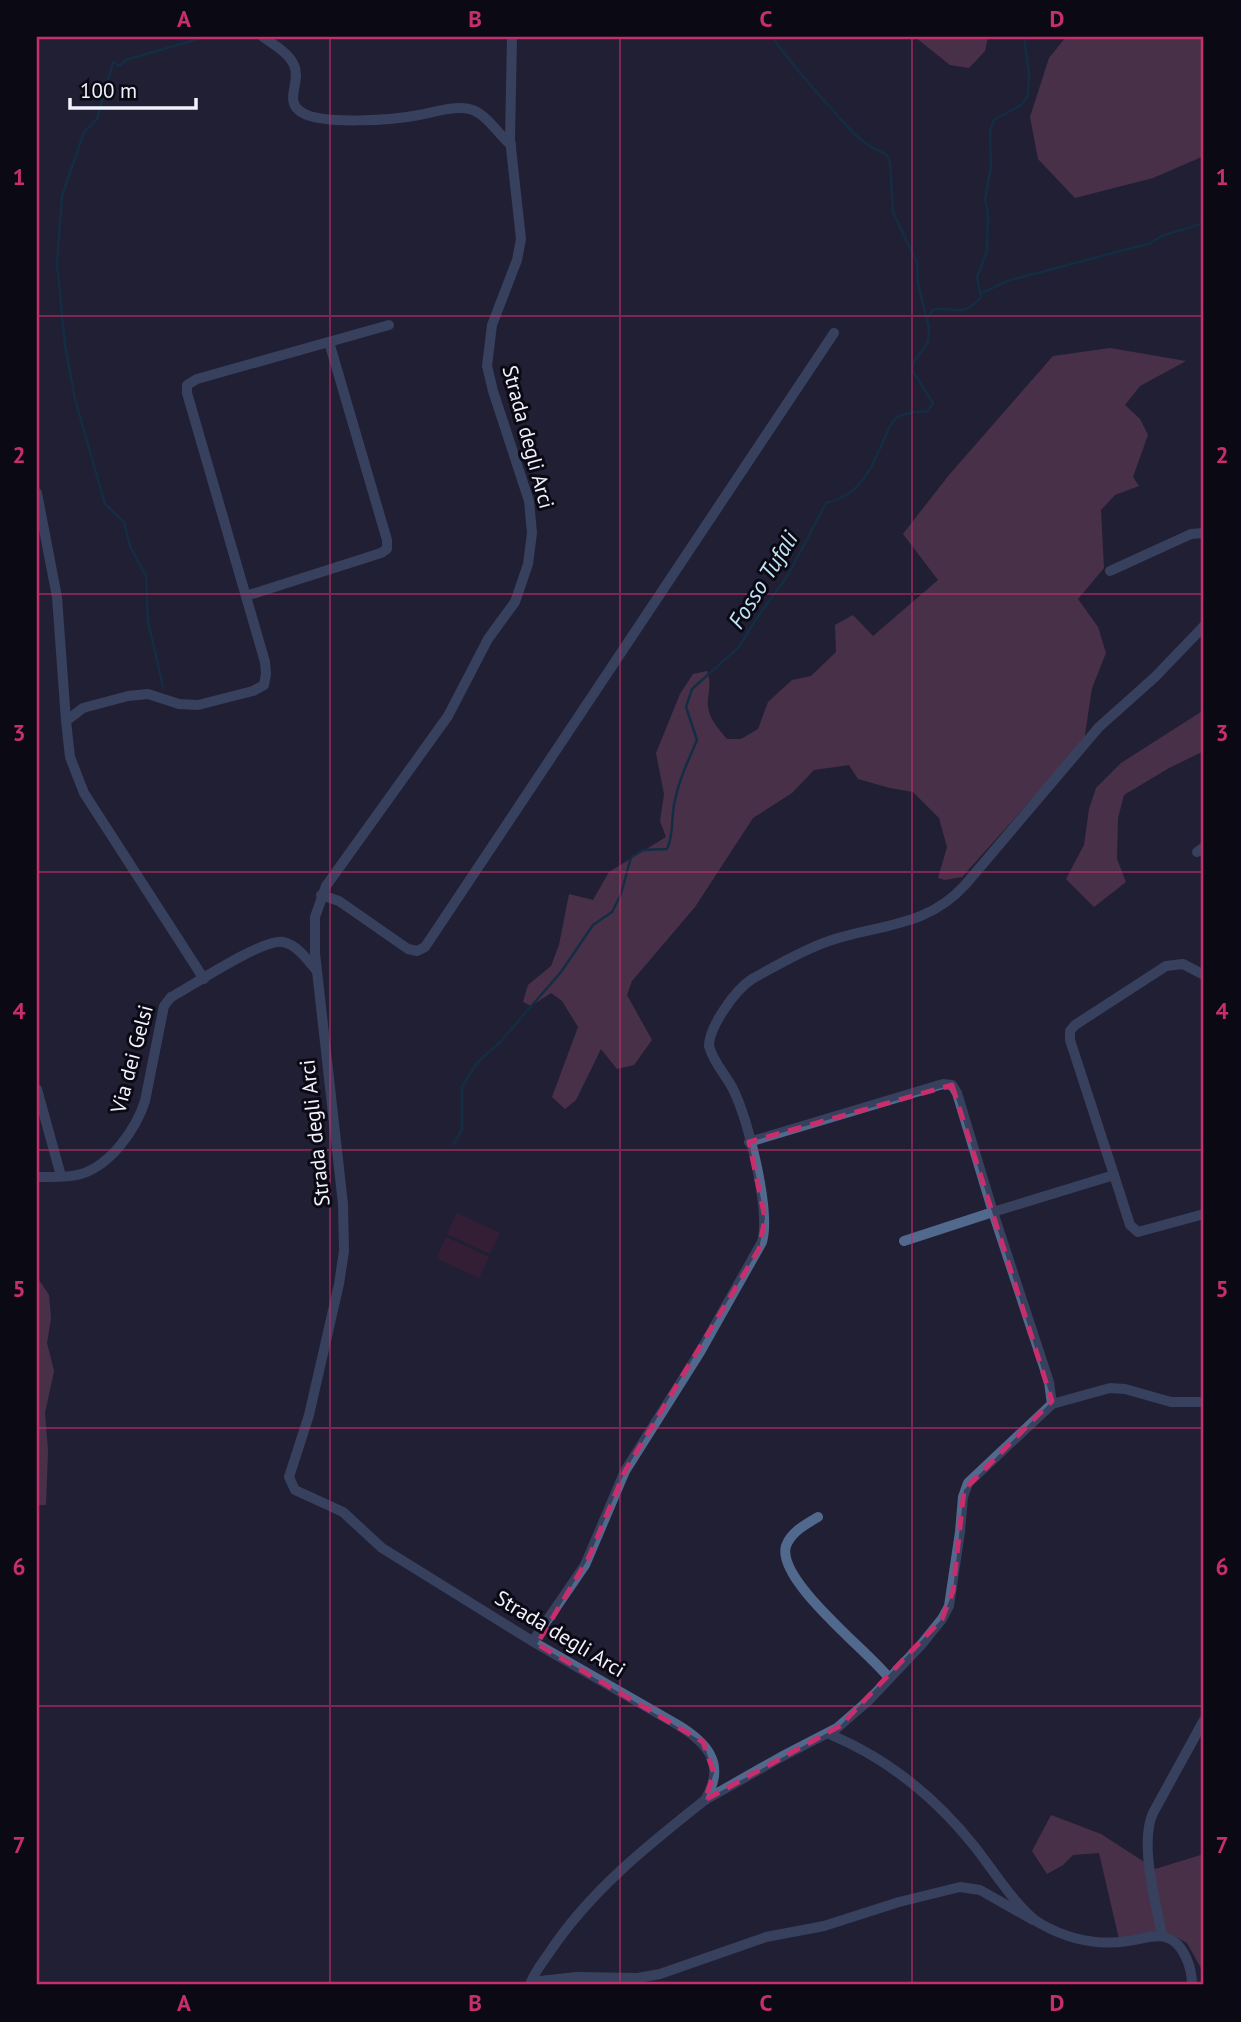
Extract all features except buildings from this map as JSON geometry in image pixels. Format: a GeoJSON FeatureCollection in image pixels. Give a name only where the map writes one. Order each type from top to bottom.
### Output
{"type":"FeatureCollection","features":[{"type":"Feature","properties":{"kind":"street"},"geometry":{"type":"LineString","coordinates":[[263,37],[294,64],[297,77],[292,100],[296,108],[304,114],[321,119],[340,120],[412,117],[450,109],[469,109],[484,117],[511,145]]}},
{"type":"Feature","properties":{"kind":"street","name":"Strada degli Arci"},"geometry":{"type":"LineString","coordinates":[[512,37],[511,145],[521,239],[517,260],[492,325],[487,366],[530,506],[531,539],[526,569],[515,602],[485,645],[448,716],[321,895],[314,928],[316,970],[342,1189],[345,1245],[336,1301],[307,1423],[289,1475],[290,1483],[301,1493],[343,1511],[379,1547],[701,1740],[709,1749],[713,1764],[713,1784],[705,1800]]}},
{"type":"Feature","properties":{"kind":"street"},"geometry":{"type":"LineString","coordinates":[[66,721],[83,708],[128,696],[148,694],[191,705],[212,703],[260,689],[265,682],[266,669],[187,393],[187,385],[197,379],[389,325]]}},
{"type":"Feature","properties":{"kind":"street"},"geometry":{"type":"LineString","coordinates":[[321,895],[339,901],[408,949],[417,951],[425,947],[834,334]]}},
{"type":"Feature","properties":{"kind":"street"},"geometry":{"type":"LineString","coordinates":[[246,596],[387,549],[387,540],[329,342]]}},
{"type":"Feature","properties":{"kind":"street"},"geometry":{"type":"LineString","coordinates":[[37,493],[57,597],[70,757],[84,793],[204,979]]}},
{"type":"Feature","properties":{"kind":"street"},"geometry":{"type":"LineString","coordinates":[[1110,571],[1191,534],[1204,533]]}},
{"type":"Feature","properties":{"kind":"street"},"geometry":{"type":"LineString","coordinates":[[533,1641],[585,1565],[625,1471],[688,1372],[759,1249],[765,1218],[749,1142],[735,1095],[709,1046],[711,1032],[740,988],[825,942],[913,920],[944,904],[965,885],[1099,727],[1150,682],[1204,626]]}},
{"type":"Feature","properties":{"kind":"street","name":"Via dei Gelsi"},"geometry":{"type":"LineString","coordinates":[[37,1177],[77,1175],[91,1170],[110,1155],[130,1132],[145,1101],[165,1004],[171,997],[245,954],[273,942],[290,945],[316,970]]}},
{"type":"Feature","properties":{"kind":"street"},"geometry":{"type":"LineString","coordinates":[[1204,975],[1183,964],[1166,966],[1075,1025],[1070,1031],[1070,1040],[1130,1225],[1138,1232],[1204,1214]]}},
{"type":"Feature","properties":{"kind":"street"},"geometry":{"type":"LineString","coordinates":[[749,1142],[949,1084],[957,1093],[1049,1382],[1052,1404]]}},
{"type":"Feature","properties":{"kind":"street"},"geometry":{"type":"LineString","coordinates":[[37,1089],[61,1176]]}},
{"type":"Feature","properties":{"kind":"street"},"geometry":{"type":"LineString","coordinates":[[904,1241],[1114,1175]]}},
{"type":"Feature","properties":{"kind":"street"},"geometry":{"type":"LineString","coordinates":[[530,1983],[565,1928],[630,1860],[705,1800],[790,1752],[829,1734],[857,1711],[921,1646],[949,1606],[960,1532],[962,1497],[968,1483],[1052,1404],[1110,1388],[1125,1389],[1174,1403],[1204,1402]]}},
{"type":"Feature","properties":{"kind":"street"},"geometry":{"type":"LineString","coordinates":[[817,1517],[790,1538],[785,1554],[788,1566],[817,1605],[889,1678]]}},
{"type":"Feature","properties":{"kind":"street"},"geometry":{"type":"LineString","coordinates":[[1162,1936],[1148,1850],[1148,1827],[1204,1720]]}},
{"type":"Feature","properties":{"kind":"street"},"geometry":{"type":"LineString","coordinates":[[829,1734],[864,1751],[905,1778],[934,1802],[973,1844],[1033,1920]]}},
{"type":"Feature","properties":{"kind":"street"},"geometry":{"type":"LineString","coordinates":[[530,1983],[576,1977],[654,1976],[766,1937],[824,1926],[888,1905],[960,1887],[979,1890],[1060,1934],[1089,1941],[1119,1942],[1162,1936],[1173,1940],[1182,1950],[1191,1971],[1192,1985]]}},
{"type":"Feature","properties":{"kind":"highlighted area"},"geometry":{"type":"Polygon","coordinates":[[[952,1085],[1052,1401],[964,1490],[953,1591],[942,1619],[840,1726],[705,1800],[714,1773],[703,1742],[537,1644],[589,1557],[625,1471],[759,1249],[765,1218],[749,1142],[952,1085]]]}},
{"type":"Feature","properties":{"kind":"shaded area"},"geometry":{"type":"Polygon","coordinates":[[[915,37],[988,37],[985,51],[969,68],[950,65],[915,37]]]}},
{"type":"Feature","properties":{"kind":"shaded area"},"geometry":{"type":"Polygon","coordinates":[[[1066,37],[1204,37],[1204,156],[1153,178],[1075,198],[1038,159],[1030,117],[1049,58],[1066,37]]]}},
{"type":"Feature","properties":{"kind":"shaded area"},"geometry":{"type":"Polygon","coordinates":[[[1110,348],[1186,361],[1140,386],[1125,405],[1140,419],[1148,435],[1133,477],[1139,486],[1115,495],[1101,510],[1104,568],[1078,599],[1098,627],[1106,653],[1092,688],[1084,741],[962,877],[945,880],[938,878],[947,847],[939,818],[913,792],[858,779],[849,765],[814,770],[792,793],[753,818],[695,907],[632,981],[627,995],[652,1040],[634,1065],[617,1069],[601,1049],[576,1100],[565,1109],[552,1097],[578,1027],[562,1001],[551,993],[531,1006],[523,1002],[528,985],[551,966],[559,945],[569,894],[593,900],[609,872],[666,837],[660,821],[664,794],[656,753],[680,694],[693,674],[707,671],[709,711],[727,739],[741,739],[758,729],[768,702],[792,680],[811,676],[836,652],[835,625],[853,615],[873,636],[938,580],[903,534],[949,475],[1053,356],[1110,348]]]}},
{"type":"Feature","properties":{"kind":"shaded area"},"geometry":{"type":"Polygon","coordinates":[[[1204,710],[1204,751],[1124,795],[1118,818],[1117,859],[1126,882],[1094,907],[1066,879],[1084,845],[1089,809],[1096,788],[1121,763],[1204,710]]]}},
{"type":"Feature","properties":{"kind":"shaded area"},"geometry":{"type":"Polygon","coordinates":[[[457,1213],[500,1233],[490,1254],[447,1234],[457,1213]]]}},
{"type":"Feature","properties":{"kind":"shaded area"},"geometry":{"type":"Polygon","coordinates":[[[446,1237],[489,1257],[479,1278],[436,1258],[446,1237]]]}},
{"type":"Feature","properties":{"kind":"shaded area"},"geometry":{"type":"Polygon","coordinates":[[[37,1277],[49,1295],[51,1318],[47,1343],[54,1371],[45,1413],[48,1450],[46,1505],[37,1505],[37,1277]]]}},
{"type":"Feature","properties":{"kind":"shaded area"},"geometry":{"type":"Polygon","coordinates":[[[1051,1815],[1101,1834],[1155,1869],[1204,1854],[1204,1985],[1201,1985],[1201,1968],[1187,1943],[1169,1933],[1119,1939],[1099,1853],[1073,1855],[1063,1865],[1047,1874],[1032,1851],[1051,1815]]]}},
{"type":"Feature","properties":{"kind":"waterway"},"geometry":{"type":"LineString","coordinates":[[163,686],[148,622],[146,576],[130,546],[124,522],[105,504],[75,399],[65,345],[57,264],[62,196],[84,132],[97,119],[113,62],[120,66],[126,60],[205,37]]}},
{"type":"Feature","properties":{"kind":"waterway","name":"Fosso Tufali"},"geometry":{"type":"LineString","coordinates":[[454,1144],[462,1129],[462,1087],[477,1063],[501,1041],[561,972],[593,925],[612,912],[621,894],[631,857],[643,850],[667,849],[678,788],[697,740],[686,707],[692,689],[739,647],[788,575],[826,503],[849,493],[864,478],[894,420],[907,413],[928,411],[933,403],[912,370],[914,362],[928,342],[929,328],[918,284],[917,263],[893,212],[890,162],[886,154],[868,145],[848,127],[772,37]]}},
{"type":"Feature","properties":{"kind":"waterway"},"geometry":{"type":"LineString","coordinates":[[927,318],[933,310],[963,310],[981,297],[977,277],[987,251],[988,213],[985,199],[991,167],[990,130],[994,120],[1021,105],[1028,96],[1029,73],[1024,37]]}},
{"type":"Feature","properties":{"kind":"waterway"},"geometry":{"type":"LineString","coordinates":[[980,294],[1007,281],[1151,243],[1204,222]]}}]}
